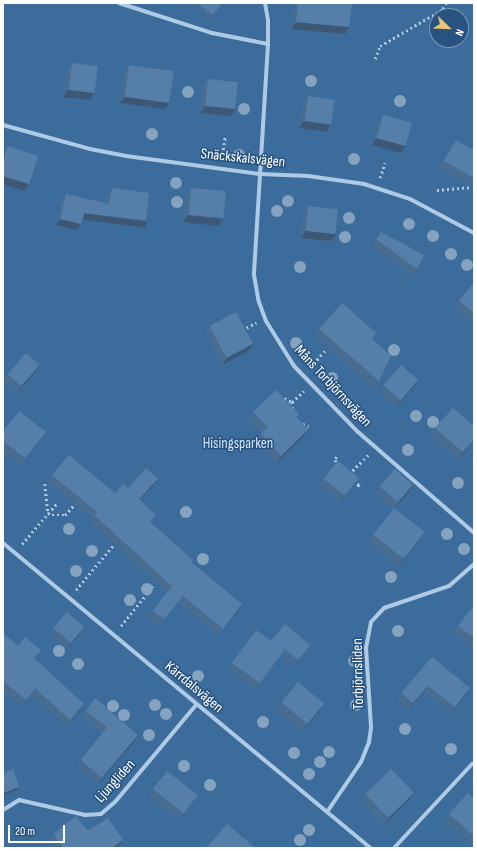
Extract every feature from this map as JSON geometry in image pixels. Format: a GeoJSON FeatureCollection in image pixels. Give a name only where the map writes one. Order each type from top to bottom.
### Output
{"type":"FeatureCollection","features":[{"type":"Feature","properties":{"kind":"street"},"geometry":{"type":"LineString","coordinates":[[119,3],[212,33],[268,44]]}},
{"type":"Feature","properties":{"kind":"street","name":"Måns Torbjörnsvägen"},"geometry":{"type":"LineString","coordinates":[[265,3],[268,20],[268,44],[254,276],[259,302],[273,333],[303,375],[376,448],[474,533]]}},
{"type":"Feature","properties":{"kind":"street","name":"Snäckskalsvägen"},"geometry":{"type":"LineString","coordinates":[[3,125],[90,149],[260,174],[308,176],[377,188],[430,208],[474,232]]}},
{"type":"Feature","properties":{"kind":"street","name":"Kärrdalsvägen"},"geometry":{"type":"LineString","coordinates":[[3,544],[114,635],[196,705],[371,848]]}},
{"type":"Feature","properties":{"kind":"street","name":"Torbjörnsliden"},"geometry":{"type":"LineString","coordinates":[[327,812],[362,762],[369,742],[371,727],[366,648],[374,618],[384,608],[448,586],[474,564]]}},
{"type":"Feature","properties":{"kind":"street","name":"Ljungliden"},"geometry":{"type":"LineString","coordinates":[[3,810],[18,800],[85,815],[101,814],[115,802],[196,705]]}},
{"type":"Feature","properties":{"kind":"street"},"geometry":{"type":"LineString","coordinates":[[394,848],[472,764]]}},
{"type":"Feature","properties":{"kind":"path"},"geometry":{"type":"LineString","coordinates":[[375,59],[380,46],[443,9],[446,3]]}},
{"type":"Feature","properties":{"kind":"path"},"geometry":{"type":"LineString","coordinates":[[209,155],[221,155],[225,135]]}},
{"type":"Feature","properties":{"kind":"path"},"geometry":{"type":"LineString","coordinates":[[377,188],[386,163]]}},
{"type":"Feature","properties":{"kind":"path"},"geometry":{"type":"LineString","coordinates":[[438,190],[468,187]]}},
{"type":"Feature","properties":{"kind":"path"},"geometry":{"type":"LineString","coordinates":[[303,375],[326,350]]}},
{"type":"Feature","properties":{"kind":"path"},"geometry":{"type":"LineString","coordinates":[[292,402],[312,384]]}},
{"type":"Feature","properties":{"kind":"path"},"geometry":{"type":"LineString","coordinates":[[275,397],[278,395],[292,402]]}},
{"type":"Feature","properties":{"kind":"path"},"geometry":{"type":"LineString","coordinates":[[292,402],[294,415]]}},
{"type":"Feature","properties":{"kind":"path"},"geometry":{"type":"LineString","coordinates":[[296,422],[309,426]]}},
{"type":"Feature","properties":{"kind":"path"},"geometry":{"type":"LineString","coordinates":[[348,474],[376,448]]}},
{"type":"Feature","properties":{"kind":"path"},"geometry":{"type":"LineString","coordinates":[[337,457],[334,460],[359,485],[358,489]]}},
{"type":"Feature","properties":{"kind":"path"},"geometry":{"type":"LineString","coordinates":[[45,484],[48,513]]}},
{"type":"Feature","properties":{"kind":"path"},"geometry":{"type":"LineString","coordinates":[[15,553],[57,503]]}},
{"type":"Feature","properties":{"kind":"path"},"geometry":{"type":"LineString","coordinates":[[48,513],[62,517],[75,504]]}},
{"type":"Feature","properties":{"kind":"path"},"geometry":{"type":"LineString","coordinates":[[69,599],[114,544]]}},
{"type":"Feature","properties":{"kind":"path"},"geometry":{"type":"LineString","coordinates":[[114,635],[153,586]]}},
{"type":"Feature","properties":{"kind":"green space","name":"Hisingsparken"},"geometry":{"type":"Polygon","coordinates":[[[3,3],[474,3],[474,848],[3,848],[3,3]]]}},
{"type":"Feature","properties":{"kind":"building"},"geometry":{"type":"Polygon","coordinates":[[[199,3],[222,3],[213,15],[199,3]]]}},
{"type":"Feature","properties":{"kind":"building"},"geometry":{"type":"Polygon","coordinates":[[[298,3],[352,3],[349,27],[296,22],[298,3]]]}},
{"type":"Feature","properties":{"kind":"building"},"geometry":{"type":"Polygon","coordinates":[[[72,63],[98,66],[95,93],[69,90],[72,63]]]}},
{"type":"Feature","properties":{"kind":"building"},"geometry":{"type":"Polygon","coordinates":[[[129,65],[174,71],[169,103],[125,97],[129,65]]]}},
{"type":"Feature","properties":{"kind":"building"},"geometry":{"type":"Polygon","coordinates":[[[208,79],[238,82],[235,109],[205,106],[208,79]]]}},
{"type":"Feature","properties":{"kind":"building"},"geometry":{"type":"Polygon","coordinates":[[[308,96],[335,100],[331,125],[305,121],[308,96]]]}},
{"type":"Feature","properties":{"kind":"building"},"geometry":{"type":"Polygon","coordinates":[[[383,115],[412,123],[406,146],[377,138],[383,115]]]}},
{"type":"Feature","properties":{"kind":"building"},"geometry":{"type":"Polygon","coordinates":[[[456,140],[474,150],[474,178],[444,161],[456,140]]]}},
{"type":"Feature","properties":{"kind":"building"},"geometry":{"type":"Polygon","coordinates":[[[8,146],[38,156],[29,184],[3,176],[3,162],[8,146]]]}},
{"type":"Feature","properties":{"kind":"building"},"geometry":{"type":"Polygon","coordinates":[[[112,188],[149,193],[146,221],[84,213],[81,224],[60,219],[66,194],[109,204],[112,188]]]}},
{"type":"Feature","properties":{"kind":"building"},"geometry":{"type":"Polygon","coordinates":[[[191,188],[226,191],[224,218],[189,215],[191,188]]]}},
{"type":"Feature","properties":{"kind":"building"},"geometry":{"type":"Polygon","coordinates":[[[308,206],[338,209],[335,234],[305,231],[308,206]]]}},
{"type":"Feature","properties":{"kind":"building"},"geometry":{"type":"Polygon","coordinates":[[[381,232],[424,255],[417,269],[376,239],[381,232]]]}},
{"type":"Feature","properties":{"kind":"building"},"geometry":{"type":"Polygon","coordinates":[[[472,285],[474,286],[474,313],[459,301],[472,285]]]}},
{"type":"Feature","properties":{"kind":"building"},"geometry":{"type":"Polygon","coordinates":[[[342,303],[376,333],[372,339],[391,356],[379,381],[319,329],[342,303]]]}},
{"type":"Feature","properties":{"kind":"building"},"geometry":{"type":"Polygon","coordinates":[[[236,312],[253,344],[226,358],[210,326],[236,312]]]}},
{"type":"Feature","properties":{"kind":"building"},"geometry":{"type":"Polygon","coordinates":[[[26,353],[40,365],[21,386],[8,374],[26,353]]]}},
{"type":"Feature","properties":{"kind":"building"},"geometry":{"type":"Polygon","coordinates":[[[401,365],[418,380],[401,400],[383,385],[401,365]]]}},
{"type":"Feature","properties":{"kind":"building"},"geometry":{"type":"Polygon","coordinates":[[[276,390],[299,414],[296,417],[309,429],[281,456],[261,433],[268,427],[253,412],[276,390]]]}},
{"type":"Feature","properties":{"kind":"building"},"geometry":{"type":"Polygon","coordinates":[[[453,408],[474,426],[474,440],[463,452],[435,428],[453,408]]]}},
{"type":"Feature","properties":{"kind":"building"},"geometry":{"type":"Polygon","coordinates":[[[19,411],[46,432],[25,458],[3,441],[3,431],[19,411]]]}},
{"type":"Feature","properties":{"kind":"building"},"geometry":{"type":"Polygon","coordinates":[[[69,455],[115,493],[123,484],[128,488],[146,468],[158,479],[139,499],[156,515],[150,522],[193,560],[191,562],[242,604],[223,629],[183,596],[164,619],[153,611],[172,586],[94,515],[97,512],[52,475],[69,455]]]}},
{"type":"Feature","properties":{"kind":"building"},"geometry":{"type":"Polygon","coordinates":[[[338,461],[359,478],[345,496],[324,479],[338,461]]]}},
{"type":"Feature","properties":{"kind":"building"},"geometry":{"type":"Polygon","coordinates":[[[395,469],[413,485],[397,502],[380,486],[395,469]]]}},
{"type":"Feature","properties":{"kind":"building"},"geometry":{"type":"Polygon","coordinates":[[[394,508],[425,532],[404,559],[373,535],[394,508]]]}},
{"type":"Feature","properties":{"kind":"building"},"geometry":{"type":"Polygon","coordinates":[[[474,605],[474,638],[458,626],[474,605]]]}},
{"type":"Feature","properties":{"kind":"building"},"geometry":{"type":"Polygon","coordinates":[[[67,612],[85,627],[71,643],[54,628],[67,612]]]}},
{"type":"Feature","properties":{"kind":"building"},"geometry":{"type":"Polygon","coordinates":[[[285,624],[310,645],[298,660],[285,649],[260,683],[232,663],[256,630],[271,641],[285,624]]]}},
{"type":"Feature","properties":{"kind":"building"},"geometry":{"type":"Polygon","coordinates":[[[3,633],[18,646],[25,637],[41,650],[34,658],[84,704],[70,720],[35,688],[26,700],[3,681],[3,633]]]}},
{"type":"Feature","properties":{"kind":"building"},"geometry":{"type":"Polygon","coordinates":[[[432,657],[470,688],[455,707],[428,686],[413,703],[401,693],[432,657]]]}},
{"type":"Feature","properties":{"kind":"building"},"geometry":{"type":"Polygon","coordinates":[[[298,682],[324,704],[307,724],[281,702],[298,682]]]}},
{"type":"Feature","properties":{"kind":"building"},"geometry":{"type":"Polygon","coordinates":[[[95,698],[138,735],[102,778],[81,760],[107,727],[86,711],[95,698]]]}},
{"type":"Feature","properties":{"kind":"building"},"geometry":{"type":"Polygon","coordinates":[[[13,769],[19,787],[3,793],[3,773],[13,769]]]}},
{"type":"Feature","properties":{"kind":"building"},"geometry":{"type":"Polygon","coordinates":[[[391,769],[414,793],[388,818],[365,794],[391,769]]]}},
{"type":"Feature","properties":{"kind":"building"},"geometry":{"type":"Polygon","coordinates":[[[167,771],[198,795],[184,813],[153,789],[167,771]]]}},
{"type":"Feature","properties":{"kind":"building"},"geometry":{"type":"Polygon","coordinates":[[[468,793],[474,799],[474,836],[449,814],[468,793]]]}},
{"type":"Feature","properties":{"kind":"building"},"geometry":{"type":"Polygon","coordinates":[[[76,816],[88,831],[108,818],[123,840],[112,848],[64,848],[53,834],[76,816]]]}},
{"type":"Feature","properties":{"kind":"building"},"geometry":{"type":"Polygon","coordinates":[[[227,824],[253,846],[252,848],[206,848],[227,824]]]}}]}
